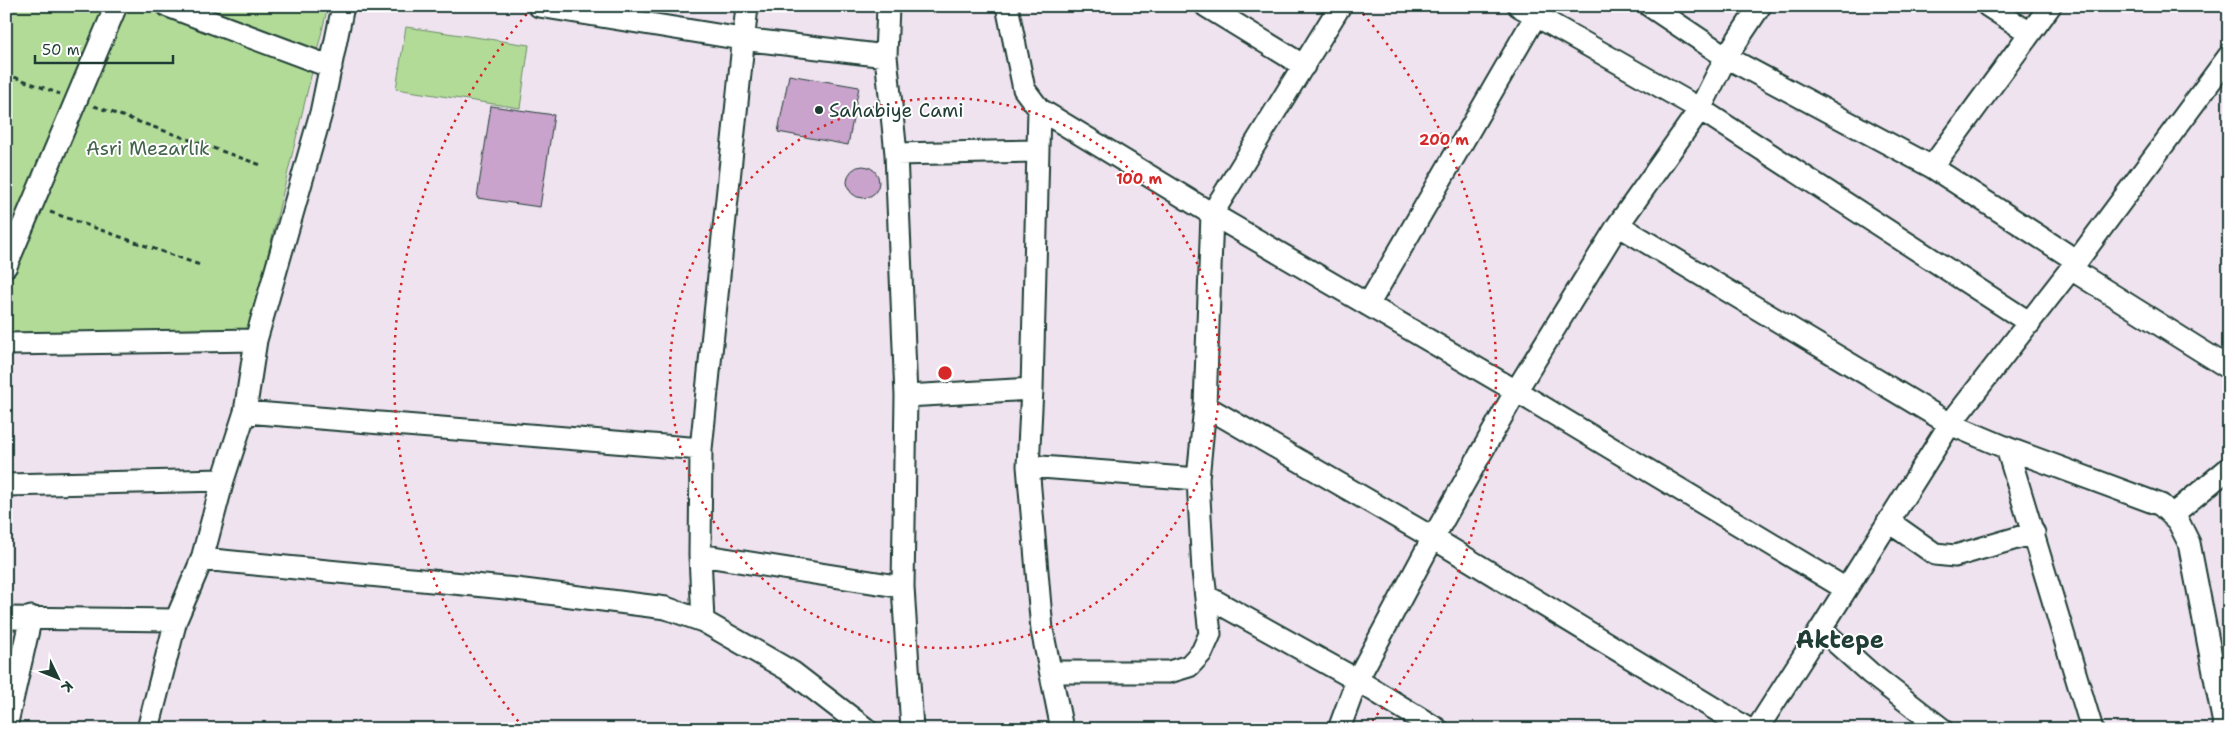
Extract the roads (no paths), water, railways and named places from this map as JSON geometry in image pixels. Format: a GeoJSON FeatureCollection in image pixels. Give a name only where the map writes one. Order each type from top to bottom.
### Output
{"type":"FeatureCollection","features":[{"type":"Feature","properties":{"kind":"street"},"geometry":{"type":"LineString","coordinates":[[6,266],[116,6]]}},
{"type":"Feature","properties":{"kind":"street"},"geometry":{"type":"LineString","coordinates":[[168,6],[331,67]]}},
{"type":"Feature","properties":{"kind":"street"},"geometry":{"type":"LineString","coordinates":[[148,729],[176,620],[202,559],[223,480],[245,412],[256,340],[321,113],[343,6]]}},
{"type":"Feature","properties":{"kind":"street"},"geometry":{"type":"LineString","coordinates":[[539,6],[742,39],[886,56]]}},
{"type":"Feature","properties":{"kind":"street"},"geometry":{"type":"LineString","coordinates":[[703,620],[700,555],[701,449],[742,39],[747,6]]}},
{"type":"Feature","properties":{"kind":"street"},"geometry":{"type":"LineString","coordinates":[[888,6],[886,56],[896,154],[906,396],[903,587],[912,729]]}},
{"type":"Feature","properties":{"kind":"street"},"geometry":{"type":"LineString","coordinates":[[1007,6],[1024,89],[1039,109],[1212,214],[1516,391],[1846,589]]}},
{"type":"Feature","properties":{"kind":"street"},"geometry":{"type":"LineString","coordinates":[[1206,6],[1304,66]]}},
{"type":"Feature","properties":{"kind":"street"},"geometry":{"type":"LineString","coordinates":[[1052,672],[1169,672],[1189,666],[1202,652],[1210,634],[1198,479],[1205,406],[1212,214],[1340,6]]}},
{"type":"Feature","properties":{"kind":"street"},"geometry":{"type":"LineString","coordinates":[[1650,6],[1726,57],[1932,167],[2074,265],[2229,368]]}},
{"type":"Feature","properties":{"kind":"street"},"geometry":{"type":"LineString","coordinates":[[1339,729],[1357,680],[1433,538],[1516,391],[1618,225],[1700,108],[1726,57],[1760,6]]}},
{"type":"Feature","properties":{"kind":"street"},"geometry":{"type":"LineString","coordinates":[[1988,6],[2030,33]]}},
{"type":"Feature","properties":{"kind":"street"},"geometry":{"type":"LineString","coordinates":[[1932,167],[2050,6]]}},
{"type":"Feature","properties":{"kind":"street"},"geometry":{"type":"LineString","coordinates":[[1368,304],[1527,11],[1700,108],[2030,323]]}},
{"type":"Feature","properties":{"kind":"street"},"geometry":{"type":"LineString","coordinates":[[1757,729],[1950,424],[2074,265],[2229,56]]}},
{"type":"Feature","properties":{"kind":"street"},"geometry":{"type":"LineString","coordinates":[[1039,109],[1032,389],[1028,466],[1042,630],[1062,729]]}},
{"type":"Feature","properties":{"kind":"street"},"geometry":{"type":"LineString","coordinates":[[896,154],[1038,151]]}},
{"type":"Feature","properties":{"kind":"street"},"geometry":{"type":"LineString","coordinates":[[1618,225],[1950,424],[2007,448],[2161,504],[2178,521],[2189,543],[2225,729]]}},
{"type":"Feature","properties":{"kind":"street"},"geometry":{"type":"LineString","coordinates":[[6,344],[256,340]]}},
{"type":"Feature","properties":{"kind":"street"},"geometry":{"type":"LineString","coordinates":[[906,396],[1032,389]]}},
{"type":"Feature","properties":{"kind":"street"},"geometry":{"type":"LineString","coordinates":[[1205,406],[1433,538],[1748,729]]}},
{"type":"Feature","properties":{"kind":"street"},"geometry":{"type":"LineString","coordinates":[[245,412],[701,449]]}},
{"type":"Feature","properties":{"kind":"street"},"geometry":{"type":"LineString","coordinates":[[2007,448],[2092,729]]}},
{"type":"Feature","properties":{"kind":"street"},"geometry":{"type":"LineString","coordinates":[[1028,466],[1198,479]]}},
{"type":"Feature","properties":{"kind":"street"},"geometry":{"type":"LineString","coordinates":[[2172,515],[2229,468]]}},
{"type":"Feature","properties":{"kind":"street"},"geometry":{"type":"LineString","coordinates":[[6,485],[223,480]]}},
{"type":"Feature","properties":{"kind":"street"},"geometry":{"type":"LineString","coordinates":[[1888,521],[1935,554],[1955,556],[2034,533]]}},
{"type":"Feature","properties":{"kind":"street"},"geometry":{"type":"LineString","coordinates":[[700,555],[903,587]]}},
{"type":"Feature","properties":{"kind":"street"},"geometry":{"type":"LineString","coordinates":[[202,559],[535,592],[666,608],[703,620],[792,672],[866,729]]}},
{"type":"Feature","properties":{"kind":"street"},"geometry":{"type":"LineString","coordinates":[[1206,596],[1357,680],[1437,729]]}},
{"type":"Feature","properties":{"kind":"street"},"geometry":{"type":"LineString","coordinates":[[6,727],[32,617]]}},
{"type":"Feature","properties":{"kind":"street"},"geometry":{"type":"LineString","coordinates":[[6,618],[176,620]]}},
{"type":"Feature","properties":{"kind":"street"},"geometry":{"type":"LineString","coordinates":[[1821,629],[1870,672],[1942,729]]}},
{"type":"Feature","properties":{"kind":"place","name":"Sahabiye Cami"},"geometry":{"type":"Point","coordinates":[819,110]}},
{"type":"Feature","properties":{"kind":"district","name":"Aktepe"},"geometry":{"type":"Point","coordinates":[1840,640]}},
{"type":"Feature","properties":{"kind":"park label","name":"Asri Mezarlık"},"geometry":{"type":"Point","coordinates":[148,148]}}]}
